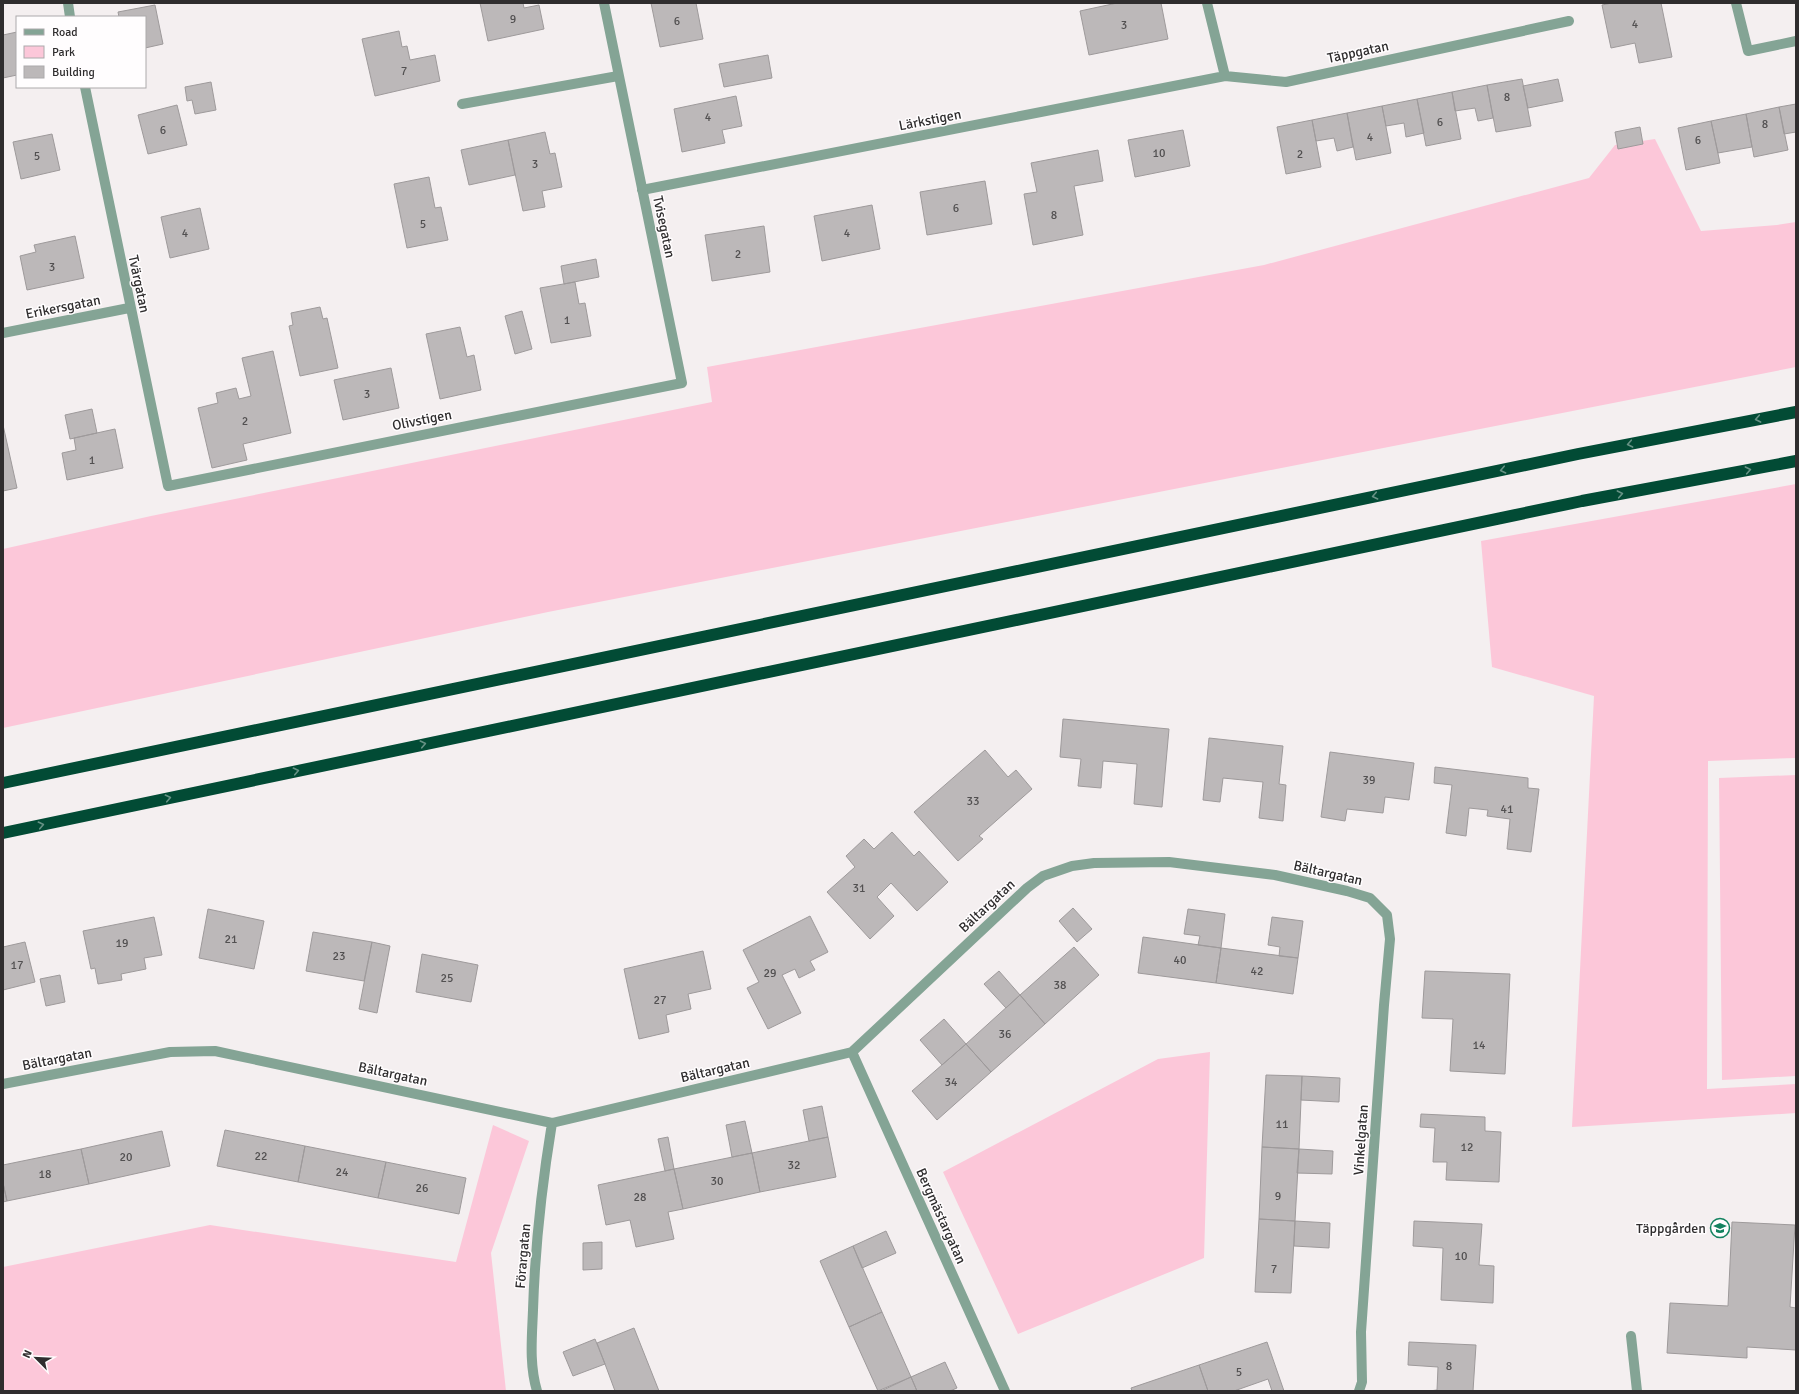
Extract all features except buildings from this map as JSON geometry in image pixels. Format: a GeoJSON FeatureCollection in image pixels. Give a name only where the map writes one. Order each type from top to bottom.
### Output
{"type":"FeatureCollection","features":[{"type":"Feature","properties":{"kind":"highway"},"geometry":{"type":"LineString","coordinates":[[3,783],[1562,457],[1796,412]]}},
{"type":"Feature","properties":{"kind":"highway"},"geometry":{"type":"LineString","coordinates":[[3,833],[1582,501],[1796,461]]}},
{"type":"Feature","properties":{"kind":"street"},"geometry":{"type":"LineString","coordinates":[[68,3],[70,16]]}},
{"type":"Feature","properties":{"kind":"street","name":"Tvisegatan"},"geometry":{"type":"LineString","coordinates":[[604,3],[682,383]]}},
{"type":"Feature","properties":{"kind":"street"},"geometry":{"type":"LineString","coordinates":[[1207,3],[1225,76]]}},
{"type":"Feature","properties":{"kind":"street"},"geometry":{"type":"LineString","coordinates":[[1736,3],[1748,50],[1796,41]]}},
{"type":"Feature","properties":{"kind":"street","name":"Täppgatan"},"geometry":{"type":"LineString","coordinates":[[1225,76],[1286,82],[1569,21]]}},
{"type":"Feature","properties":{"kind":"street"},"geometry":{"type":"LineString","coordinates":[[462,104],[618,76]]}},
{"type":"Feature","properties":{"kind":"street","name":"Lärkstigen"},"geometry":{"type":"LineString","coordinates":[[642,190],[1225,76]]}},
{"type":"Feature","properties":{"kind":"street","name":"Tvärgatan"},"geometry":{"type":"LineString","coordinates":[[85,88],[129,308],[168,486]]}},
{"type":"Feature","properties":{"kind":"street","name":"Erikersgatan"},"geometry":{"type":"LineString","coordinates":[[3,333],[129,308]]}},
{"type":"Feature","properties":{"kind":"street","name":"Olivstigen"},"geometry":{"type":"LineString","coordinates":[[168,486],[682,383]]}},
{"type":"Feature","properties":{"kind":"street","name":"Bältargatan"},"geometry":{"type":"LineString","coordinates":[[3,1084],[170,1052],[215,1051],[552,1123],[852,1052],[1026,888],[1043,876],[1072,866],[1094,863],[1169,862],[1275,875],[1370,898]]}},
{"type":"Feature","properties":{"kind":"street","name":"Vinkelgatan"},"geometry":{"type":"LineString","coordinates":[[1359,1391],[1362,1382],[1361,1332],[1390,939],[1387,915],[1370,898]]}},
{"type":"Feature","properties":{"kind":"street","name":"Bergmästargatan"},"geometry":{"type":"LineString","coordinates":[[852,1052],[1004,1391]]}},
{"type":"Feature","properties":{"kind":"street","name":"Förargatan"},"geometry":{"type":"LineString","coordinates":[[537,1391],[531,1359],[534,1289],[542,1196],[552,1123]]}},
{"type":"Feature","properties":{"kind":"street"},"geometry":{"type":"LineString","coordinates":[[1631,1336],[1636,1391]]}},
{"type":"Feature","properties":{"kind":"green space"},"geometry":{"type":"Polygon","coordinates":[[[1655,139],[1701,231],[1796,222],[1796,367],[548,612],[3,728],[3,549],[151,516],[712,402],[707,367],[1264,265],[1589,178],[1615,145],[1655,139]]]}},
{"type":"Feature","properties":{"kind":"green space"},"geometry":{"type":"Polygon","coordinates":[[[1796,484],[1796,758],[1708,761],[1707,1089],[1796,1084],[1796,1113],[1572,1127],[1594,696],[1492,667],[1481,541],[1796,484]]]}},
{"type":"Feature","properties":{"kind":"green space"},"geometry":{"type":"Polygon","coordinates":[[[1796,775],[1796,1076],[1722,1080],[1719,778],[1796,775]]]}},
{"type":"Feature","properties":{"kind":"green space"},"geometry":{"type":"Polygon","coordinates":[[[1210,1052],[1204,1258],[1018,1334],[943,1172],[1158,1059],[1210,1052]]]}},
{"type":"Feature","properties":{"kind":"green space"},"geometry":{"type":"Polygon","coordinates":[[[493,1125],[529,1141],[491,1253],[506,1391],[3,1391],[3,1267],[210,1225],[456,1262],[493,1125]]]}},
{"type":"Feature","properties":{"kind":"place","name":"Täppgården"},"geometry":{"type":"Point","coordinates":[1720,1228]}}]}
